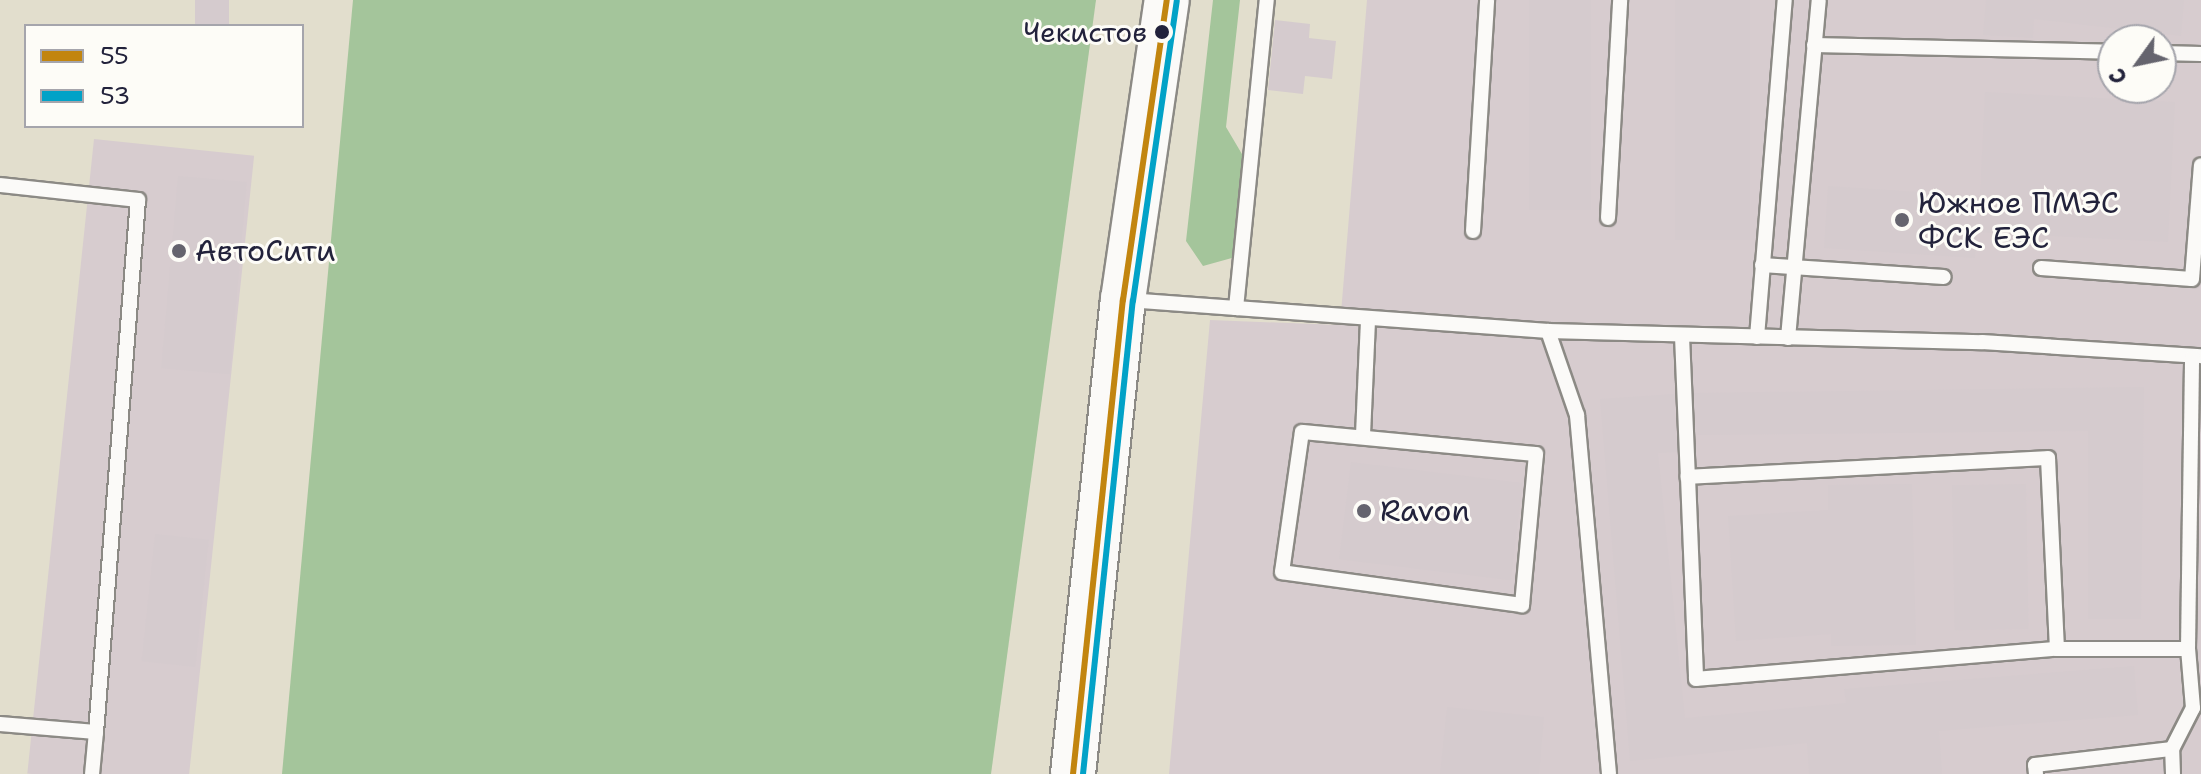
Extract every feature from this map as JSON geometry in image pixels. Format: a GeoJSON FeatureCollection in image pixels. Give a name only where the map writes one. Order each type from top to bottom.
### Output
{"type":"FeatureCollection","features":[{"type":"Feature","properties":{"kind":"main road"},"geometry":{"type":"LineString","coordinates":[[1073,774],[1123,300],[1167,0]]}},
{"type":"Feature","properties":{"kind":"lane"},"geometry":{"type":"LineString","coordinates":[[1236,308],[1267,0]]}},
{"type":"Feature","properties":{"kind":"lane"},"geometry":{"type":"LineString","coordinates":[[1473,231],[1487,0]]}},
{"type":"Feature","properties":{"kind":"lane"},"geometry":{"type":"LineString","coordinates":[[1608,218],[1620,0]]}},
{"type":"Feature","properties":{"kind":"lane"},"geometry":{"type":"LineString","coordinates":[[1757,337],[1785,0]]}},
{"type":"Feature","properties":{"kind":"lane"},"geometry":{"type":"LineString","coordinates":[[1788,338],[1819,0]]}},
{"type":"Feature","properties":{"kind":"lane"},"geometry":{"type":"LineString","coordinates":[[1814,45],[2097,52]]}},
{"type":"Feature","properties":{"kind":"lane"},"geometry":{"type":"LineString","coordinates":[[2177,53],[2201,54]]}},
{"type":"Feature","properties":{"kind":"lane"},"geometry":{"type":"LineString","coordinates":[[2041,268],[2192,279],[2201,165]]}},
{"type":"Feature","properties":{"kind":"lane"},"geometry":{"type":"LineString","coordinates":[[0,185],[138,200],[92,774]]}},
{"type":"Feature","properties":{"kind":"lane"},"geometry":{"type":"LineString","coordinates":[[1762,265],[1944,277]]}},
{"type":"Feature","properties":{"kind":"lane"},"geometry":{"type":"LineString","coordinates":[[1123,300],[1368,321],[1548,331],[1788,338],[2196,357],[2198,456],[2188,649],[2193,708],[2172,749],[2173,774]]}},
{"type":"Feature","properties":{"kind":"lane"},"geometry":{"type":"LineString","coordinates":[[1363,435],[1368,321]]}},
{"type":"Feature","properties":{"kind":"lane"},"geometry":{"type":"LineString","coordinates":[[1548,331],[1577,415],[1609,774]]}},
{"type":"Feature","properties":{"kind":"lane"},"geometry":{"type":"LineString","coordinates":[[1682,336],[1696,679],[2057,649],[2188,649]]}},
{"type":"Feature","properties":{"kind":"lane"},"geometry":{"type":"LineString","coordinates":[[1302,432],[1363,435],[1536,454],[1522,605],[1282,572],[1302,432]]}},
{"type":"Feature","properties":{"kind":"lane"},"geometry":{"type":"LineString","coordinates":[[1688,477],[2048,458],[2057,649]]}},
{"type":"Feature","properties":{"kind":"lane"},"geometry":{"type":"LineString","coordinates":[[0,724],[96,732]]}},
{"type":"Feature","properties":{"kind":"lane"},"geometry":{"type":"LineString","coordinates":[[2036,774],[2035,765],[2172,749]]}},
{"type":"Feature","properties":{"kind":"shaded area"},"geometry":{"type":"Polygon","coordinates":[[[1367,0],[2201,0],[2201,774],[1169,774],[1210,320],[1340,325],[1367,0]]]}},
{"type":"Feature","properties":{"kind":"shaded area"},"geometry":{"type":"Polygon","coordinates":[[[94,139],[254,156],[189,774],[27,774],[94,139]]]}},
{"type":"Feature","properties":{"kind":"green space"},"geometry":{"type":"Polygon","coordinates":[[[353,0],[1096,0],[991,774],[282,774],[353,0]]]}},
{"type":"Feature","properties":{"kind":"green space"},"geometry":{"type":"Polygon","coordinates":[[[1213,0],[1240,0],[1226,127],[1249,166],[1239,256],[1203,266],[1186,241],[1213,0]]]}},
{"type":"Feature","properties":{"kind":"building"},"geometry":{"type":"Polygon","coordinates":[[[195,0],[229,0],[229,24],[195,24],[195,0]]]}},
{"type":"Feature","properties":{"kind":"building"},"geometry":{"type":"Polygon","coordinates":[[[1529,0],[1591,0],[1591,210],[1529,210],[1529,0]]]}},
{"type":"Feature","properties":{"kind":"building"},"geometry":{"type":"Polygon","coordinates":[[[1675,0],[1750,0],[1750,240],[1675,240],[1675,0]]]}},
{"type":"Feature","properties":{"kind":"building"},"geometry":{"type":"Polygon","coordinates":[[[1986,0],[2184,0],[2181,36],[2177,36],[2177,24],[2097,26],[2034,19],[2033,38],[1983,35],[1986,0]]]}},
{"type":"Feature","properties":{"kind":"building"},"geometry":{"type":"Polygon","coordinates":[[[1275,20],[1310,24],[1309,38],[1336,41],[1332,79],[1305,76],[1303,94],[1268,90],[1275,20]]]}},
{"type":"Feature","properties":{"kind":"building"},"geometry":{"type":"Polygon","coordinates":[[[1985,92],[2097,98],[2097,104],[2175,104],[2168,242],[1977,232],[1975,258],[1824,248],[1828,186],[1980,196],[1985,92]]]}},
{"type":"Feature","properties":{"kind":"building"},"geometry":{"type":"Polygon","coordinates":[[[178,176],[247,182],[230,374],[161,368],[178,176]]]}},
{"type":"Feature","properties":{"kind":"building"},"geometry":{"type":"Polygon","coordinates":[[[2144,387],[2141,619],[2088,619],[2088,431],[1696,435],[1694,393],[2144,387]]]}},
{"type":"Feature","properties":{"kind":"building"},"geometry":{"type":"Polygon","coordinates":[[[1674,394],[1677,452],[1658,453],[1685,718],[1846,703],[1844,689],[2134,666],[2138,715],[1939,731],[1942,774],[1809,774],[1807,743],[1630,761],[1600,399],[1674,394]]]}},
{"type":"Feature","properties":{"kind":"building"},"geometry":{"type":"Polygon","coordinates":[[[1351,462],[1523,483],[1511,580],[1339,559],[1351,462]]]}},
{"type":"Feature","properties":{"kind":"building"},"geometry":{"type":"Polygon","coordinates":[[[1912,484],[1916,645],[1831,646],[1831,634],[1736,641],[1728,516],[1828,510],[1828,485],[1912,484]]]}},
{"type":"Feature","properties":{"kind":"building"},"geometry":{"type":"Polygon","coordinates":[[[2026,484],[2029,629],[1955,630],[1952,485],[2026,484]]]}},
{"type":"Feature","properties":{"kind":"building"},"geometry":{"type":"Polygon","coordinates":[[[155,534],[209,540],[195,667],[142,661],[155,534]]]}},
{"type":"Feature","properties":{"kind":"building"},"geometry":{"type":"Polygon","coordinates":[[[1447,707],[1544,717],[1539,774],[1440,774],[1447,707]]]}},
{"type":"Feature","properties":{"kind":"transit line","name":"55"},"geometry":{"type":"LineString","coordinates":[[1073,774],[1123,300],[1167,0]]}},
{"type":"Feature","properties":{"kind":"transit line","name":"53"},"geometry":{"type":"LineString","coordinates":[[1083,774],[1133,301],[1177,1]]}},
{"type":"Feature","properties":{"kind":"place","name":"Чекистов"},"geometry":{"type":"Point","coordinates":[1162,32]}},
{"type":"Feature","properties":{"kind":"place","name":"Южное ПМЭС ФСК ЕЭС"},"geometry":{"type":"Point","coordinates":[1902,220]}},
{"type":"Feature","properties":{"kind":"place","name":"АвтоСити"},"geometry":{"type":"Point","coordinates":[179,251]}},
{"type":"Feature","properties":{"kind":"place","name":"Ravon"},"geometry":{"type":"Point","coordinates":[1364,511]}}]}
